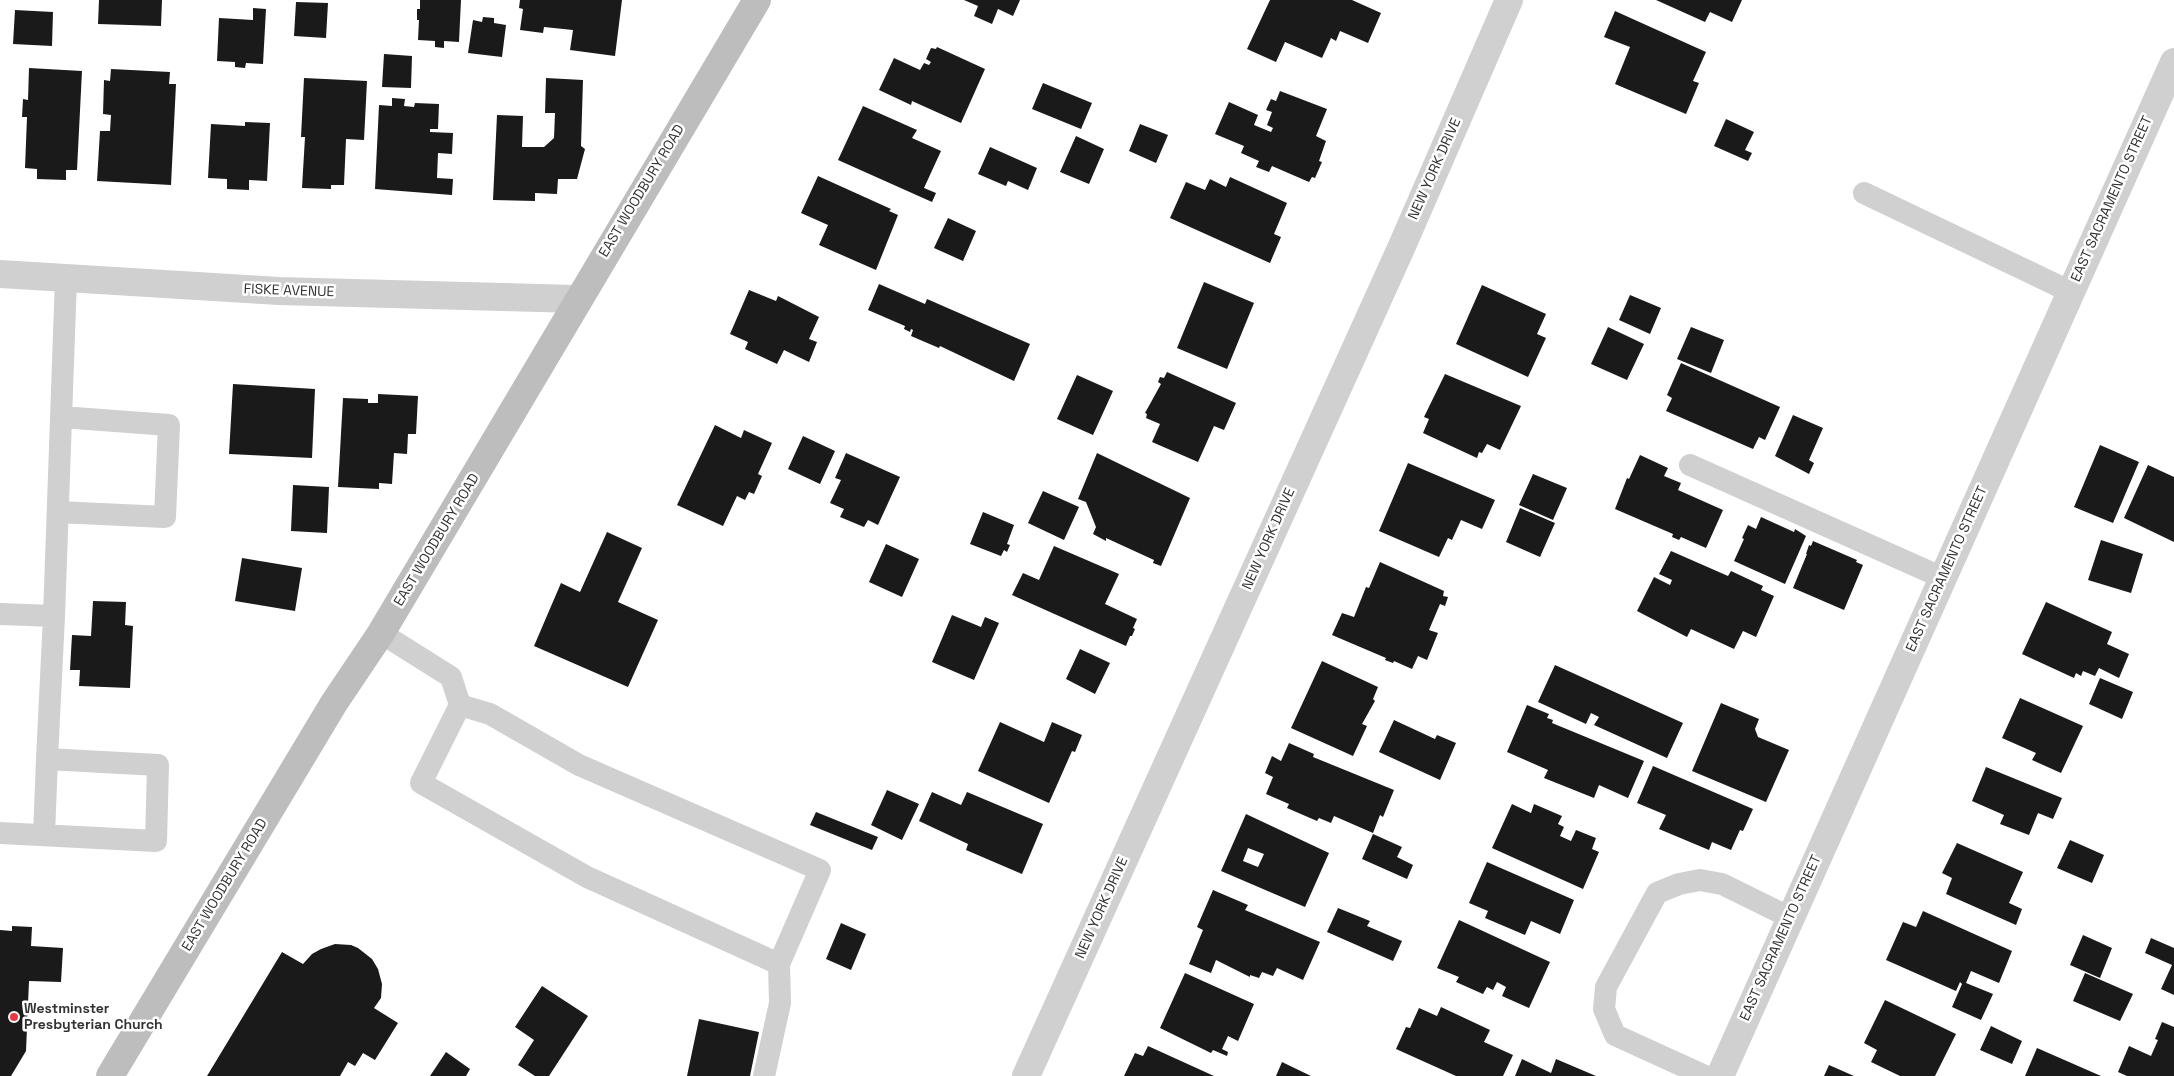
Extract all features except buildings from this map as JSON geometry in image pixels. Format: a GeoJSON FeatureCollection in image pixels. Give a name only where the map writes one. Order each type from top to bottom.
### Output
{"type":"FeatureCollection","features":[{"type":"Feature","properties":{"kind":"main road","name":"EAST WOODBURY ROAD"},"geometry":{"type":"LineString","coordinates":[[110,1076],[334,702],[381,633],[756,0]]}},
{"type":"Feature","properties":{"kind":"street","name":"NEW YORK DRIVE"},"geometry":{"type":"LineString","coordinates":[[1026,1076],[1402,246],[1509,0]]}},
{"type":"Feature","properties":{"kind":"street","name":"EAST SACRAMENTO STREET"},"geometry":{"type":"LineString","coordinates":[[1720,1076],[2174,62]]}},
{"type":"Feature","properties":{"kind":"street","name":"FISKE AVENUE"},"geometry":{"type":"LineString","coordinates":[[0,274],[278,292],[578,299]]}},
{"type":"Feature","properties":{"kind":"lane"},"geometry":{"type":"LineString","coordinates":[[1864,193],[2071,292]]}},
{"type":"Feature","properties":{"kind":"lane"},"geometry":{"type":"LineString","coordinates":[[44,835],[66,278]]}},
{"type":"Feature","properties":{"kind":"lane"},"geometry":{"type":"LineString","coordinates":[[58,512],[165,517],[169,425],[61,417]]}},
{"type":"Feature","properties":{"kind":"lane"},"geometry":{"type":"LineString","coordinates":[[1690,465],[1943,578]]}},
{"type":"Feature","properties":{"kind":"lane"},"geometry":{"type":"LineString","coordinates":[[0,614],[54,616]]}},
{"type":"Feature","properties":{"kind":"lane"},"geometry":{"type":"LineString","coordinates":[[381,633],[451,677],[460,705],[421,783],[587,877],[779,964]]}},
{"type":"Feature","properties":{"kind":"lane"},"geometry":{"type":"LineString","coordinates":[[460,705],[490,714],[579,765],[820,870],[779,964],[780,1003],[764,1076]]}},
{"type":"Feature","properties":{"kind":"lane"},"geometry":{"type":"LineString","coordinates":[[0,833],[156,840],[158,766],[47,759]]}},
{"type":"Feature","properties":{"kind":"lane"},"geometry":{"type":"LineString","coordinates":[[1705,1076],[1615,1034],[1604,1009],[1606,987],[1657,894],[1679,884],[1700,880],[1722,884],[1791,918]]}},
{"type":"Feature","properties":{"kind":"place","name":"Westminster Presbyterian Church"},"geometry":{"type":"Point","coordinates":[14,1017]}}]}
